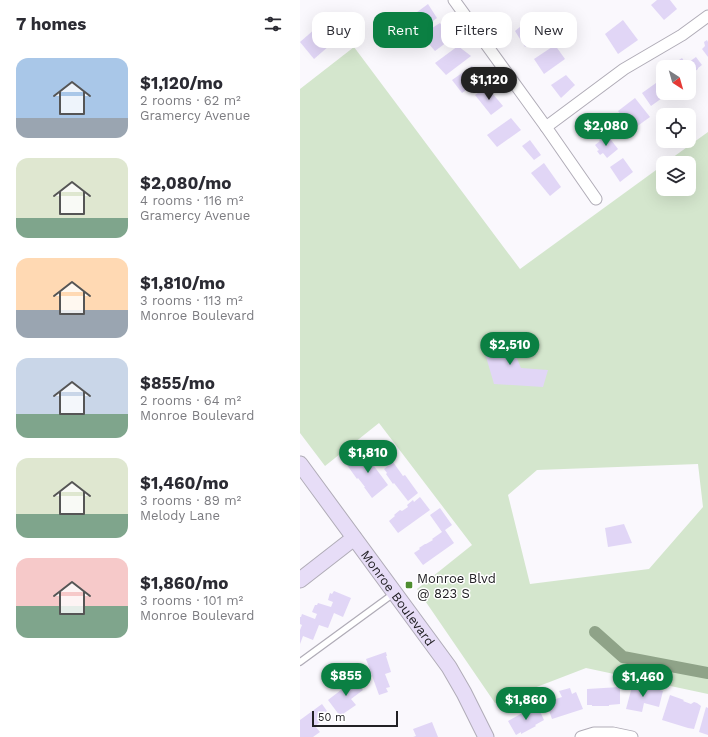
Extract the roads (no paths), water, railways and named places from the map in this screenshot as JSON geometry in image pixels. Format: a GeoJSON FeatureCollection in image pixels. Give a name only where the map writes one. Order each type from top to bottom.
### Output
{"type":"FeatureCollection","features":[{"type":"Feature","properties":{"kind":"main road","name":"Monroe Boulevard"},"geometry":{"type":"LineString","coordinates":[[300,464],[449,667],[486,737]]}},
{"type":"Feature","properties":{"kind":"main road"},"geometry":{"type":"LineString","coordinates":[[300,580],[354,538]]}},
{"type":"Feature","properties":{"kind":"street"},"geometry":{"type":"LineString","coordinates":[[454,0],[596,198]]}},
{"type":"Feature","properties":{"kind":"street"},"geometry":{"type":"LineString","coordinates":[[546,127],[624,69],[682,35],[708,16]]}},
{"type":"Feature","properties":{"kind":"street"},"geometry":{"type":"LineString","coordinates":[[581,737],[594,733],[613,733],[632,737]]}},
{"type":"Feature","properties":{"kind":"lane"},"geometry":{"type":"LineString","coordinates":[[300,662],[395,592]]}},
{"type":"Feature","properties":{"kind":"waterway"},"geometry":{"type":"LineString","coordinates":[[595,632],[623,657],[708,673]]}},
{"type":"Feature","properties":{"kind":"place","name":"Monroe Blvd @ 823 S"},"geometry":{"type":"Point","coordinates":[409,585]}}]}
